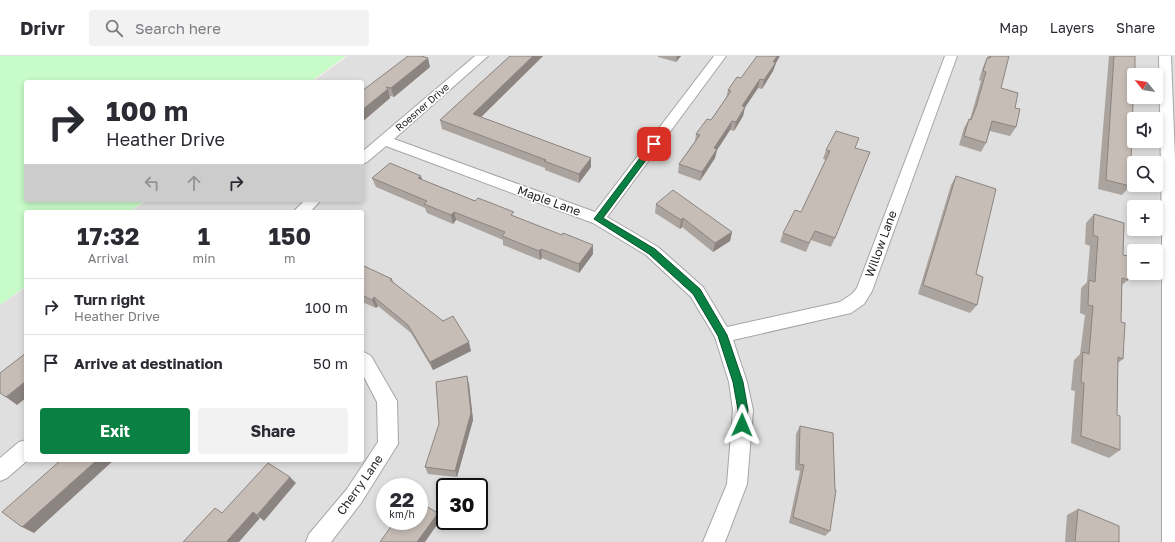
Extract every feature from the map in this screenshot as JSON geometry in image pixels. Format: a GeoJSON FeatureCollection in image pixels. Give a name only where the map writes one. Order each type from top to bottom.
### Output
{"type":"FeatureCollection","features":[{"type":"Feature","properties":{"kind":"street","name":"Roesner Drive"},"geometry":{"type":"LineString","coordinates":[[364,157],[482,56]]}},
{"type":"Feature","properties":{"kind":"street"},"geometry":{"type":"LineString","coordinates":[[598,219],[720,56]]}},
{"type":"Feature","properties":{"kind":"street","name":"Willow Lane"},"geometry":{"type":"LineString","coordinates":[[723,335],[845,308],[858,299],[867,284],[951,56]]}},
{"type":"Feature","properties":{"kind":"street"},"geometry":{"type":"LineString","coordinates":[[1165,56],[1172,232],[1173,542]]}},
{"type":"Feature","properties":{"kind":"street","name":"Maple Lane"},"geometry":{"type":"LineString","coordinates":[[384,140],[598,219],[652,251],[697,292],[723,335],[738,382],[743,410],[737,484],[714,542]]}},
{"type":"Feature","properties":{"kind":"street"},"geometry":{"type":"LineString","coordinates":[[303,210],[312,202]]}},
{"type":"Feature","properties":{"kind":"street","name":"Cherry Lane"},"geometry":{"type":"LineString","coordinates":[[317,542],[354,496],[388,444],[388,401],[364,360]]}},
{"type":"Feature","properties":{"kind":"street"},"geometry":{"type":"LineString","coordinates":[[0,471],[24,451]]}},
{"type":"Feature","properties":{"kind":"shaded area"},"geometry":{"type":"Polygon","coordinates":[[[348,56],[1175,56],[1175,542],[0,542],[0,305],[24,288],[24,462],[364,462],[364,210],[133,210],[144,202],[364,202],[364,80],[315,80],[348,56]]]}},
{"type":"Feature","properties":{"kind":"green space"},"geometry":{"type":"Polygon","coordinates":[[[0,56],[346,56],[313,80],[24,80],[24,202],[143,202],[132,210],[24,210],[24,287],[0,305],[0,56]]]}},
{"type":"Feature","properties":{"kind":"building"},"geometry":{"type":"Polygon","coordinates":[[[408,56],[421,56],[428,58],[391,88],[386,87],[388,89],[364,108],[364,89],[408,56]]]}},
{"type":"Feature","properties":{"kind":"building"},"geometry":{"type":"Polygon","coordinates":[[[510,56],[533,56],[473,114],[591,158],[579,174],[440,120],[510,56]]]}},
{"type":"Feature","properties":{"kind":"building"},"geometry":{"type":"Polygon","coordinates":[[[757,56],[777,56],[773,62],[776,62],[764,80],[760,79],[742,106],[745,107],[736,122],[732,121],[714,148],[717,149],[702,172],[679,164],[700,135],[696,134],[707,119],[711,120],[731,91],[728,90],[737,77],[741,78],[757,56]]]}},
{"type":"Feature","properties":{"kind":"building"},"geometry":{"type":"Polygon","coordinates":[[[991,56],[1009,56],[1001,88],[1018,93],[1015,108],[1020,109],[1016,127],[992,121],[986,143],[964,136],[969,119],[971,120],[976,107],[986,72],[983,71],[987,58],[990,58],[991,56]]]}},
{"type":"Feature","properties":{"kind":"building"},"geometry":{"type":"Polygon","coordinates":[[[1114,56],[1135,56],[1135,68],[1127,68],[1127,104],[1133,104],[1133,112],[1127,112],[1127,148],[1131,148],[1131,156],[1127,156],[1127,185],[1106,180],[1114,56]]]}},
{"type":"Feature","properties":{"kind":"building"},"geometry":{"type":"Polygon","coordinates":[[[836,131],[859,138],[855,148],[870,152],[835,238],[815,231],[809,243],[783,233],[795,210],[801,212],[830,151],[826,150],[836,131]]]}},
{"type":"Feature","properties":{"kind":"building"},"geometry":{"type":"Polygon","coordinates":[[[390,163],[421,176],[418,178],[475,201],[478,198],[514,212],[511,215],[562,235],[563,233],[593,245],[579,264],[541,249],[539,251],[502,236],[505,232],[454,212],[451,215],[424,204],[427,201],[372,178],[390,163]]]}},
{"type":"Feature","properties":{"kind":"building"},"geometry":{"type":"Polygon","coordinates":[[[956,176],[996,189],[976,274],[983,277],[977,305],[923,285],[956,176]]]}},
{"type":"Feature","properties":{"kind":"building"},"geometry":{"type":"Polygon","coordinates":[[[673,190],[732,232],[715,243],[683,218],[681,220],[656,204],[673,190]]]}},
{"type":"Feature","properties":{"kind":"building"},"geometry":{"type":"Polygon","coordinates":[[[1094,214],[1124,223],[1123,255],[1127,256],[1127,280],[1122,278],[1121,322],[1125,323],[1123,359],[1118,357],[1117,415],[1120,416],[1120,450],[1081,436],[1084,383],[1081,382],[1083,352],[1089,354],[1093,306],[1088,305],[1089,280],[1095,282],[1098,237],[1093,235],[1094,214]]]}},
{"type":"Feature","properties":{"kind":"building"},"geometry":{"type":"Polygon","coordinates":[[[364,266],[392,279],[390,280],[443,321],[453,316],[469,342],[430,362],[408,325],[374,297],[372,300],[364,296],[364,266]]]}},
{"type":"Feature","properties":{"kind":"building"},"geometry":{"type":"Polygon","coordinates":[[[24,355],[24,383],[6,397],[0,393],[0,373],[24,355]]]}},
{"type":"Feature","properties":{"kind":"building"},"geometry":{"type":"Polygon","coordinates":[[[467,376],[471,413],[455,471],[425,467],[439,424],[436,382],[467,376]]]}},
{"type":"Feature","properties":{"kind":"building"},"geometry":{"type":"Polygon","coordinates":[[[800,426],[833,433],[836,490],[830,531],[793,517],[804,465],[799,464],[800,426]]]}},
{"type":"Feature","properties":{"kind":"building"},"geometry":{"type":"Polygon","coordinates":[[[59,462],[95,462],[22,527],[2,512],[59,462]]]}},
{"type":"Feature","properties":{"kind":"building"},"geometry":{"type":"Polygon","coordinates":[[[268,463],[290,477],[257,515],[253,512],[227,541],[228,542],[183,542],[215,508],[222,513],[268,463]]]}},
{"type":"Feature","properties":{"kind":"building"},"geometry":{"type":"Polygon","coordinates":[[[428,507],[436,512],[436,516],[428,527],[428,507]]]}},
{"type":"Feature","properties":{"kind":"building"},"geometry":{"type":"Polygon","coordinates":[[[1078,509],[1119,526],[1119,542],[1075,542],[1078,509]]]}},
{"type":"Feature","properties":{"kind":"building"},"geometry":{"type":"Polygon","coordinates":[[[389,530],[426,530],[417,542],[380,542],[389,530]]]}},
{"type":"Feature","properties":{"kind":"route"},"geometry":{"type":"LineString","coordinates":[[654,144],[598,219],[652,251],[697,292],[723,335],[738,382],[743,410],[742,425]]}}]}
